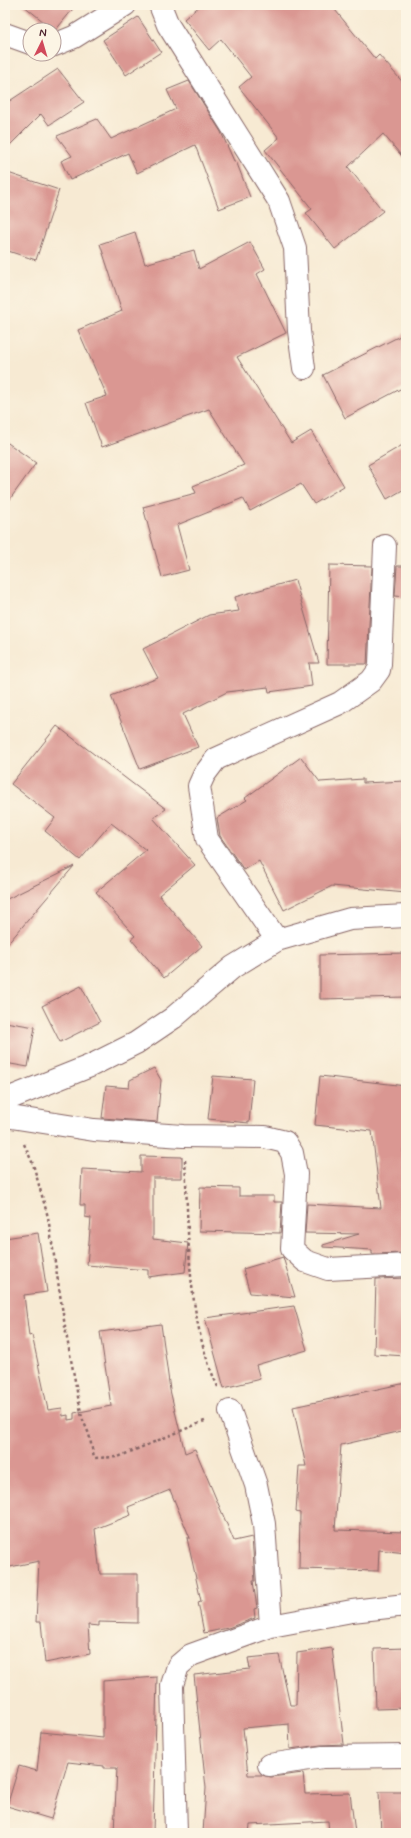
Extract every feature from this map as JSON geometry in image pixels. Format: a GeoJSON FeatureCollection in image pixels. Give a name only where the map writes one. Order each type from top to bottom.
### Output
{"type":"FeatureCollection","features":[{"type":"Feature","properties":{"kind":"street"},"geometry":{"type":"LineString","coordinates":[[62,42],[74,37],[125,5]]}},
{"type":"Feature","properties":{"kind":"street"},"geometry":{"type":"LineString","coordinates":[[160,5],[168,25],[279,201],[295,248],[299,331],[304,368]]}},
{"type":"Feature","properties":{"kind":"street"},"geometry":{"type":"LineString","coordinates":[[5,34],[22,40]]}},
{"type":"Feature","properties":{"kind":"street"},"geometry":{"type":"LineString","coordinates":[[277,940],[207,839],[199,786],[204,775],[216,759],[340,703],[371,681],[377,674],[380,664],[385,546]]}},
{"type":"Feature","properties":{"kind":"street"},"geometry":{"type":"LineString","coordinates":[[8,1108],[136,1043],[174,1018],[233,967],[277,940],[350,919],[406,916]]}},
{"type":"Feature","properties":{"kind":"street"},"geometry":{"type":"LineString","coordinates":[[8,1108],[94,1130],[183,1136],[265,1137],[285,1142],[292,1153],[296,1174],[292,1249],[305,1261],[328,1269],[406,1265]]}},
{"type":"Feature","properties":{"kind":"street"},"geometry":{"type":"LineString","coordinates":[[230,1411],[256,1485],[264,1524],[271,1626]]}},
{"type":"Feature","properties":{"kind":"street"},"geometry":{"type":"LineString","coordinates":[[176,1833],[172,1685],[178,1666],[191,1655],[271,1626],[352,1611],[406,1605]]}},
{"type":"Feature","properties":{"kind":"street"},"geometry":{"type":"LineString","coordinates":[[269,1765],[323,1757],[406,1756]]}},
{"type":"Feature","properties":{"kind":"path"},"geometry":{"type":"LineString","coordinates":[[8,1108],[33,1164],[48,1217],[66,1333],[82,1418],[89,1434],[94,1458],[118,1457],[230,1411],[212,1375],[199,1332],[193,1292],[183,1136]]}},
{"type":"Feature","properties":{"kind":"building"},"geometry":{"type":"Polygon","coordinates":[[[23,5],[76,5],[62,22],[44,22],[23,5]]]}},
{"type":"Feature","properties":{"kind":"building"},"geometry":{"type":"Polygon","coordinates":[[[201,5],[331,5],[375,59],[379,55],[406,86],[406,161],[383,134],[348,167],[383,211],[335,249],[306,213],[312,209],[265,150],[279,138],[239,87],[251,77],[221,39],[209,50],[184,19],[201,5]]]}},
{"type":"Feature","properties":{"kind":"building"},"geometry":{"type":"Polygon","coordinates":[[[138,17],[161,52],[126,75],[103,40],[138,17]]]}},
{"type":"Feature","properties":{"kind":"building"},"geometry":{"type":"Polygon","coordinates":[[[58,69],[84,102],[49,125],[41,114],[5,150],[5,104],[58,69]]]}},
{"type":"Feature","properties":{"kind":"building"},"geometry":{"type":"Polygon","coordinates":[[[189,81],[221,132],[234,161],[236,161],[250,197],[219,209],[195,145],[137,173],[128,153],[70,180],[61,161],[72,156],[57,136],[97,119],[111,139],[176,109],[167,90],[189,81]]]}},
{"type":"Feature","properties":{"kind":"building"},"geometry":{"type":"Polygon","coordinates":[[[5,172],[59,190],[36,260],[5,250],[5,172]]]}},
{"type":"Feature","properties":{"kind":"building"},"geometry":{"type":"Polygon","coordinates":[[[135,232],[145,264],[194,250],[199,269],[250,242],[265,269],[257,274],[286,333],[237,357],[291,443],[311,431],[344,486],[314,504],[301,484],[250,511],[243,498],[177,525],[189,570],[162,577],[143,507],[196,493],[193,486],[244,465],[209,409],[102,447],[86,403],[107,396],[78,330],[122,311],[100,244],[135,232]]]}},
{"type":"Feature","properties":{"kind":"building"},"geometry":{"type":"Polygon","coordinates":[[[406,333],[406,386],[345,418],[323,375],[406,333]]]}},
{"type":"Feature","properties":{"kind":"building"},"geometry":{"type":"Polygon","coordinates":[[[5,441],[36,463],[5,506],[5,441]]]}},
{"type":"Feature","properties":{"kind":"building"},"geometry":{"type":"Polygon","coordinates":[[[406,443],[406,488],[387,499],[368,465],[406,443]]]}},
{"type":"Feature","properties":{"kind":"building"},"geometry":{"type":"Polygon","coordinates":[[[329,565],[372,566],[367,664],[327,664],[329,565]]]}},
{"type":"Feature","properties":{"kind":"building"},"geometry":{"type":"Polygon","coordinates":[[[397,566],[406,566],[406,597],[395,596],[397,566]]]}},
{"type":"Feature","properties":{"kind":"building"},"geometry":{"type":"Polygon","coordinates":[[[295,580],[319,663],[309,663],[312,686],[269,692],[268,687],[227,692],[183,714],[198,747],[140,769],[111,696],[158,678],[143,649],[209,615],[239,611],[235,597],[295,580]]]}},
{"type":"Feature","properties":{"kind":"building"},"geometry":{"type":"Polygon","coordinates":[[[57,726],[166,809],[153,818],[195,865],[159,895],[202,946],[164,978],[131,939],[135,936],[96,892],[146,850],[111,823],[80,860],[45,831],[55,818],[11,784],[57,726]]]}},
{"type":"Feature","properties":{"kind":"building"},"geometry":{"type":"Polygon","coordinates":[[[301,757],[320,782],[363,779],[363,783],[406,781],[406,893],[332,886],[284,910],[259,861],[244,870],[220,836],[217,818],[247,800],[245,798],[301,757]]]}},
{"type":"Feature","properties":{"kind":"building"},"geometry":{"type":"Polygon","coordinates":[[[74,866],[5,947],[5,900],[74,866]]]}},
{"type":"Feature","properties":{"kind":"building"},"geometry":{"type":"Polygon","coordinates":[[[406,953],[406,997],[320,999],[320,955],[406,953]]]}},
{"type":"Feature","properties":{"kind":"building"},"geometry":{"type":"Polygon","coordinates":[[[81,986],[100,1022],[60,1042],[42,1006],[81,986]]]}},
{"type":"Feature","properties":{"kind":"building"},"geometry":{"type":"Polygon","coordinates":[[[5,1022],[35,1027],[28,1067],[5,1063],[5,1022]]]}},
{"type":"Feature","properties":{"kind":"building"},"geometry":{"type":"Polygon","coordinates":[[[154,1068],[161,1080],[157,1122],[102,1118],[106,1086],[129,1088],[130,1080],[154,1068]]]}},
{"type":"Feature","properties":{"kind":"building"},"geometry":{"type":"Polygon","coordinates":[[[213,1076],[253,1079],[249,1123],[208,1119],[213,1076]]]}},
{"type":"Feature","properties":{"kind":"building"},"geometry":{"type":"Polygon","coordinates":[[[320,1076],[406,1086],[406,1126],[403,1152],[406,1151],[406,1253],[372,1254],[372,1250],[323,1247],[323,1245],[359,1234],[305,1233],[307,1204],[381,1208],[372,1131],[315,1125],[320,1076]]]}},
{"type":"Feature","properties":{"kind":"building"},"geometry":{"type":"Polygon","coordinates":[[[141,1156],[182,1157],[182,1178],[153,1178],[153,1239],[188,1243],[185,1272],[148,1277],[148,1270],[87,1265],[91,1218],[85,1217],[85,1205],[80,1205],[82,1169],[141,1172],[141,1156]]]}},
{"type":"Feature","properties":{"kind":"building"},"geometry":{"type":"Polygon","coordinates":[[[200,1187],[239,1188],[239,1196],[274,1196],[274,1202],[282,1202],[280,1233],[199,1231],[200,1187]]]}},
{"type":"Feature","properties":{"kind":"building"},"geometry":{"type":"Polygon","coordinates":[[[38,1233],[47,1292],[24,1295],[29,1336],[32,1335],[48,1410],[62,1408],[63,1416],[68,1415],[68,1420],[74,1419],[74,1413],[111,1406],[100,1332],[161,1324],[170,1390],[185,1453],[195,1449],[234,1541],[252,1537],[255,1581],[253,1581],[257,1608],[254,1609],[255,1618],[228,1628],[204,1633],[198,1602],[201,1601],[187,1538],[190,1538],[170,1490],[128,1507],[131,1515],[95,1529],[100,1574],[138,1574],[138,1623],[99,1622],[99,1626],[88,1625],[90,1654],[45,1663],[41,1622],[36,1622],[39,1561],[5,1568],[5,1238],[38,1233]]]}},
{"type":"Feature","properties":{"kind":"building"},"geometry":{"type":"Polygon","coordinates":[[[283,1257],[295,1297],[250,1293],[243,1269],[283,1257]]]}},
{"type":"Feature","properties":{"kind":"building"},"geometry":{"type":"Polygon","coordinates":[[[406,1278],[406,1356],[374,1354],[376,1279],[406,1278]]]}},
{"type":"Feature","properties":{"kind":"building"},"geometry":{"type":"Polygon","coordinates":[[[294,1306],[307,1350],[256,1365],[260,1379],[224,1388],[205,1318],[294,1306]]]}},
{"type":"Feature","properties":{"kind":"building"},"geometry":{"type":"Polygon","coordinates":[[[406,1383],[406,1430],[341,1445],[335,1530],[406,1532],[406,1553],[379,1550],[378,1571],[299,1569],[300,1513],[296,1512],[299,1466],[306,1466],[293,1407],[406,1383]]]}},
{"type":"Feature","properties":{"kind":"building"},"geometry":{"type":"Polygon","coordinates":[[[332,1648],[344,1744],[290,1749],[289,1724],[243,1728],[248,1775],[262,1775],[271,1777],[303,1773],[305,1794],[350,1793],[355,1833],[329,1833],[328,1821],[250,1825],[249,1833],[203,1833],[206,1788],[194,1675],[250,1669],[248,1658],[279,1655],[290,1705],[296,1705],[297,1653],[332,1648]]]}},
{"type":"Feature","properties":{"kind":"building"},"geometry":{"type":"Polygon","coordinates":[[[406,1648],[406,1708],[376,1709],[374,1649],[406,1648]]]}},
{"type":"Feature","properties":{"kind":"building"},"geometry":{"type":"Polygon","coordinates":[[[157,1677],[153,1833],[114,1833],[117,1768],[104,1768],[104,1766],[68,1762],[51,1819],[7,1806],[19,1766],[37,1771],[41,1732],[103,1738],[103,1681],[157,1677]]]}},
{"type":"Feature","properties":{"kind":"building"},"geometry":{"type":"Polygon","coordinates":[[[379,1792],[406,1792],[406,1833],[381,1833],[379,1792]]]}}]}
